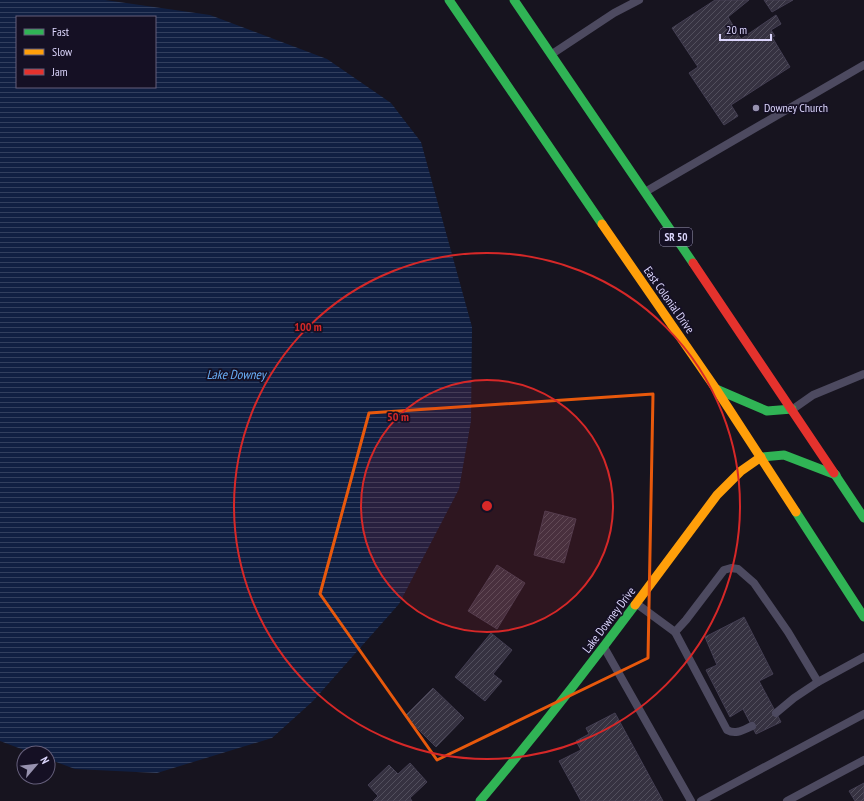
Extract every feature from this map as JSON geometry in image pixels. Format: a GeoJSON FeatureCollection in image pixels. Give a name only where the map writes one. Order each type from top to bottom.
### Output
{"type":"FeatureCollection","features":[{"type":"Feature","properties":{"kind":"main road","name":"East Colonial Drive"},"geometry":{"type":"LineString","coordinates":[[449,0],[716,389],[864,617]]}},
{"type":"Feature","properties":{"kind":"main road","name":"SR 50"},"geometry":{"type":"LineString","coordinates":[[514,0],[792,409],[864,518]]}},
{"type":"Feature","properties":{"kind":"main road"},"geometry":{"type":"LineString","coordinates":[[716,389],[767,411],[792,409]]}},
{"type":"Feature","properties":{"kind":"main road"},"geometry":{"type":"LineString","coordinates":[[761,457],[784,455],[836,475]]}},
{"type":"Feature","properties":{"kind":"main road","name":"Lake Downey Drive"},"geometry":{"type":"LineString","coordinates":[[480,801],[530,742],[717,495],[741,471],[761,457]]}},
{"type":"Feature","properties":{"kind":"lane"},"geometry":{"type":"LineString","coordinates":[[551,55],[614,13],[639,0]]}},
{"type":"Feature","properties":{"kind":"lane"},"geometry":{"type":"LineString","coordinates":[[645,192],[864,65]]}},
{"type":"Feature","properties":{"kind":"lane"},"geometry":{"type":"LineString","coordinates":[[792,409],[813,395],[864,374]]}},
{"type":"Feature","properties":{"kind":"lane"},"geometry":{"type":"LineString","coordinates":[[675,632],[724,570],[731,568],[738,569],[754,583],[788,632],[818,682]]}},
{"type":"Feature","properties":{"kind":"lane"},"geometry":{"type":"LineString","coordinates":[[636,603],[675,632],[727,730],[731,733],[737,733],[752,726]]}},
{"type":"Feature","properties":{"kind":"lane"},"geometry":{"type":"LineString","coordinates":[[604,646],[691,801]]}},
{"type":"Feature","properties":{"kind":"lane"},"geometry":{"type":"LineString","coordinates":[[776,713],[794,698],[818,682],[864,657]]}},
{"type":"Feature","properties":{"kind":"lane"},"geometry":{"type":"LineString","coordinates":[[701,801],[863,715]]}},
{"type":"Feature","properties":{"kind":"lane"},"geometry":{"type":"LineString","coordinates":[[787,801],[864,760]]}},
{"type":"Feature","properties":{"kind":"highlighted area"},"geometry":{"type":"Polygon","coordinates":[[[653,394],[648,658],[437,760],[320,594],[369,413],[653,394]]]}},
{"type":"Feature","properties":{"kind":"water","name":"Lake Downey"},"geometry":{"type":"Polygon","coordinates":[[[0,0],[105,0],[210,15],[327,59],[391,103],[421,142],[472,327],[471,421],[459,489],[399,604],[313,701],[272,738],[157,773],[75,769],[56,762],[56,745],[16,745],[16,747],[0,741],[0,0]]]}},
{"type":"Feature","properties":{"kind":"building"},"geometry":{"type":"Polygon","coordinates":[[[715,0],[749,0],[728,17],[741,39],[776,15],[781,24],[771,30],[775,36],[772,37],[790,67],[731,105],[738,116],[724,125],[689,73],[698,67],[672,28],[715,0]]]}},
{"type":"Feature","properties":{"kind":"building"},"geometry":{"type":"Polygon","coordinates":[[[764,0],[793,0],[772,12],[764,0]]]}},
{"type":"Feature","properties":{"kind":"building"},"geometry":{"type":"Polygon","coordinates":[[[545,511],[576,519],[564,563],[534,555],[545,511]]]}},
{"type":"Feature","properties":{"kind":"building"},"geometry":{"type":"Polygon","coordinates":[[[497,565],[525,583],[497,629],[468,611],[497,565]]]}},
{"type":"Feature","properties":{"kind":"building"},"geometry":{"type":"Polygon","coordinates":[[[744,617],[773,674],[759,681],[781,722],[756,734],[743,709],[730,717],[706,670],[717,665],[705,637],[744,617]]]}},
{"type":"Feature","properties":{"kind":"building"},"geometry":{"type":"Polygon","coordinates":[[[491,633],[512,650],[493,674],[502,681],[485,701],[455,677],[491,633]]]}},
{"type":"Feature","properties":{"kind":"building"},"geometry":{"type":"Polygon","coordinates":[[[433,688],[464,718],[436,747],[405,716],[433,688]]]}},
{"type":"Feature","properties":{"kind":"building"},"geometry":{"type":"Polygon","coordinates":[[[615,713],[663,801],[581,801],[559,761],[581,750],[576,741],[589,734],[586,728],[615,713]]]}},
{"type":"Feature","properties":{"kind":"building"},"geometry":{"type":"Polygon","coordinates":[[[410,763],[427,782],[410,798],[412,801],[373,801],[378,796],[368,785],[389,765],[398,774],[410,763]]]}},
{"type":"Feature","properties":{"kind":"building"},"geometry":{"type":"Polygon","coordinates":[[[864,783],[864,801],[855,801],[849,791],[864,783]]]}},
{"type":"Feature","properties":{"kind":"traffic: fast"},"geometry":{"type":"LineString","coordinates":[[449,0],[602,224]]}},
{"type":"Feature","properties":{"kind":"traffic: fast"},"geometry":{"type":"LineString","coordinates":[[514,0],[693,263]]}},
{"type":"Feature","properties":{"kind":"traffic: fast"},"geometry":{"type":"LineString","coordinates":[[716,389],[767,411],[792,409]]}},
{"type":"Feature","properties":{"kind":"traffic: fast"},"geometry":{"type":"LineString","coordinates":[[761,457],[784,455],[836,475]]}},
{"type":"Feature","properties":{"kind":"traffic: fast"},"geometry":{"type":"LineString","coordinates":[[834,473],[864,518]]}},
{"type":"Feature","properties":{"kind":"traffic: fast"},"geometry":{"type":"LineString","coordinates":[[796,512],[864,617]]}},
{"type":"Feature","properties":{"kind":"traffic: fast"},"geometry":{"type":"LineString","coordinates":[[480,801],[559,704],[635,605]]}},
{"type":"Feature","properties":{"kind":"traffic: slow"},"geometry":{"type":"LineString","coordinates":[[602,224],[716,389],[796,512]]}},
{"type":"Feature","properties":{"kind":"traffic: slow"},"geometry":{"type":"LineString","coordinates":[[635,605],[717,495],[741,471],[761,457]]}},
{"type":"Feature","properties":{"kind":"traffic: jam"},"geometry":{"type":"LineString","coordinates":[[693,263],[834,473]]}},
{"type":"Feature","properties":{"kind":"place","name":"Downey Church"},"geometry":{"type":"Point","coordinates":[756,108]}}]}
